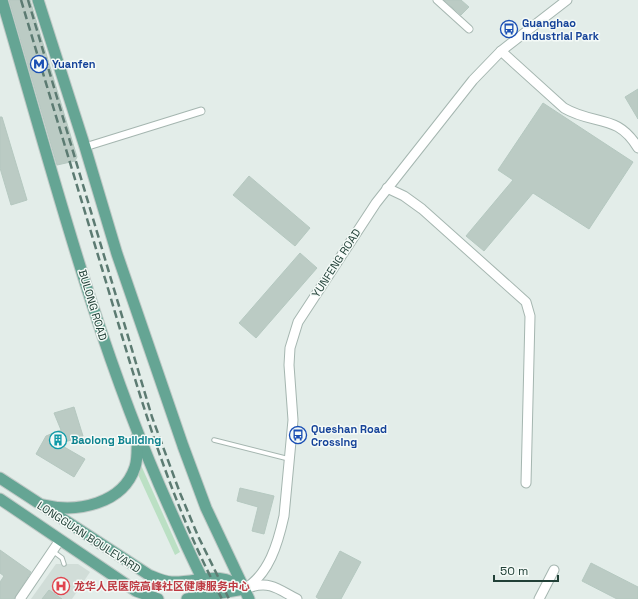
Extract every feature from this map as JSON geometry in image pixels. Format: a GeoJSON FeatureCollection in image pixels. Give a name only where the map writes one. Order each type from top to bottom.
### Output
{"type":"FeatureCollection","features":[{"type":"Feature","properties":{"kind":"main road","name":"BULONG ROAD"},"geometry":{"type":"LineString","coordinates":[[2,0],[115,373],[138,432],[201,578],[212,597]]}},
{"type":"Feature","properties":{"kind":"main road"},"geometry":{"type":"LineString","coordinates":[[38,0],[117,254],[183,446],[206,508],[246,594],[187,599]]}},
{"type":"Feature","properties":{"kind":"main road"},"geometry":{"type":"LineString","coordinates":[[37,503],[60,508],[77,508],[94,504],[111,496],[124,486],[135,467],[138,432]]}},
{"type":"Feature","properties":{"kind":"main road","name":"LONGGUAN BOULEVARD"},"geometry":{"type":"LineString","coordinates":[[0,478],[149,575],[173,582],[201,578],[227,580],[246,594]]}},
{"type":"Feature","properties":{"kind":"main road","name":"LONGGUAN BOULEVARD"},"geometry":{"type":"LineString","coordinates":[[0,499],[60,540],[134,595],[158,599]]}},
{"type":"Feature","properties":{"kind":"main road"},"geometry":{"type":"LineString","coordinates":[[134,595],[146,599]]}},
{"type":"Feature","properties":{"kind":"street"},"geometry":{"type":"LineString","coordinates":[[437,0],[469,29]]}},
{"type":"Feature","properties":{"kind":"street","name":"YUNFENG ROAD"},"geometry":{"type":"LineString","coordinates":[[246,594],[261,576],[279,536],[286,503],[293,420],[289,365],[290,348],[298,322],[364,220],[387,188],[473,80],[501,51],[567,0]]}},
{"type":"Feature","properties":{"kind":"street"},"geometry":{"type":"LineString","coordinates":[[501,51],[564,108],[576,115],[614,124],[624,129],[638,148]]}},
{"type":"Feature","properties":{"kind":"street"},"geometry":{"type":"LineString","coordinates":[[85,148],[201,112]]}},
{"type":"Feature","properties":{"kind":"street"},"geometry":{"type":"LineString","coordinates":[[387,188],[404,196],[422,209],[526,302],[530,316],[526,483]]}},
{"type":"Feature","properties":{"kind":"street"},"geometry":{"type":"LineString","coordinates":[[20,599],[60,540]]}},
{"type":"Feature","properties":{"kind":"street"},"geometry":{"type":"LineString","coordinates":[[539,599],[554,570]]}},
{"type":"Feature","properties":{"kind":"street"},"geometry":{"type":"LineString","coordinates":[[246,594],[265,584],[298,599]]}},
{"type":"Feature","properties":{"kind":"lane"},"geometry":{"type":"LineString","coordinates":[[214,440],[290,459]]}},
{"type":"Feature","properties":{"kind":"lane"},"geometry":{"type":"LineString","coordinates":[[53,551],[62,558],[64,564]]}},
{"type":"Feature","properties":{"kind":"shaded area","name":"龙华人民医院高峰社区健康服务中心"},"geometry":{"type":"Polygon","coordinates":[[[56,564],[78,564],[90,572],[72,599],[31,599],[56,564]]]}},
{"type":"Feature","properties":{"kind":"green space"},"geometry":{"type":"Polygon","coordinates":[[[140,463],[180,552],[175,555],[136,470],[140,463]]]}},
{"type":"Feature","properties":{"kind":"building"},"geometry":{"type":"Polygon","coordinates":[[[9,0],[30,0],[77,157],[75,161],[57,165],[9,0]]]}},
{"type":"Feature","properties":{"kind":"building"},"geometry":{"type":"Polygon","coordinates":[[[444,0],[461,0],[469,7],[461,15],[444,0]]]}},
{"type":"Feature","properties":{"kind":"building"},"geometry":{"type":"Polygon","coordinates":[[[638,89],[638,119],[625,97],[638,89]]]}},
{"type":"Feature","properties":{"kind":"building"},"geometry":{"type":"Polygon","coordinates":[[[543,103],[633,162],[589,229],[533,193],[484,251],[466,236],[513,180],[498,170],[543,103]]]}},
{"type":"Feature","properties":{"kind":"building"},"geometry":{"type":"Polygon","coordinates":[[[0,117],[2,117],[27,200],[11,205],[0,168],[0,117]]]}},
{"type":"Feature","properties":{"kind":"building"},"geometry":{"type":"Polygon","coordinates":[[[249,176],[310,228],[295,246],[233,195],[249,176]]]}},
{"type":"Feature","properties":{"kind":"building"},"geometry":{"type":"Polygon","coordinates":[[[300,253],[317,268],[256,338],[239,323],[300,253]]]}},
{"type":"Feature","properties":{"kind":"building","name":"Baolong Building"},"geometry":{"type":"Polygon","coordinates":[[[74,407],[83,436],[59,444],[85,459],[74,477],[36,454],[46,436],[61,430],[54,413],[74,407]]]}},
{"type":"Feature","properties":{"kind":"building"},"geometry":{"type":"Polygon","coordinates":[[[240,488],[274,496],[264,534],[252,531],[258,507],[237,501],[240,488]]]}},
{"type":"Feature","properties":{"kind":"building"},"geometry":{"type":"Polygon","coordinates":[[[0,550],[31,572],[14,599],[0,599],[0,582],[4,576],[0,573],[0,550]]]}},
{"type":"Feature","properties":{"kind":"building"},"geometry":{"type":"Polygon","coordinates":[[[340,551],[361,562],[341,599],[319,599],[316,597],[340,551]]]}},
{"type":"Feature","properties":{"kind":"building"},"geometry":{"type":"Polygon","coordinates":[[[591,563],[638,587],[638,599],[617,599],[582,581],[591,563]]]}},
{"type":"Feature","properties":{"kind":"building"},"geometry":{"type":"Polygon","coordinates":[[[49,590],[62,599],[42,599],[49,590]]]}},
{"type":"Feature","properties":{"kind":"railway"},"geometry":{"type":"LineString","coordinates":[[21,0],[145,410],[187,525],[203,562],[222,599]]}},
{"type":"Feature","properties":{"kind":"railway"},"geometry":{"type":"LineString","coordinates":[[28,0],[152,417],[180,493],[198,536],[229,599]]}},
{"type":"Feature","properties":{"kind":"place","name":"Guanghao Industrial Park"},"geometry":{"type":"Point","coordinates":[509,29]}},
{"type":"Feature","properties":{"kind":"place","name":"Yuanfen"},"geometry":{"type":"Point","coordinates":[39,64]}},
{"type":"Feature","properties":{"kind":"place","name":"Queshan Road Crossing"},"geometry":{"type":"Point","coordinates":[298,435]}},
{"type":"Feature","properties":{"kind":"place","name":"Baolong Building"},"geometry":{"type":"Point","coordinates":[58,440]}},
{"type":"Feature","properties":{"kind":"place","name":"龙华人民医院高峰社区健康服务中心"},"geometry":{"type":"Point","coordinates":[61,586]}}]}
